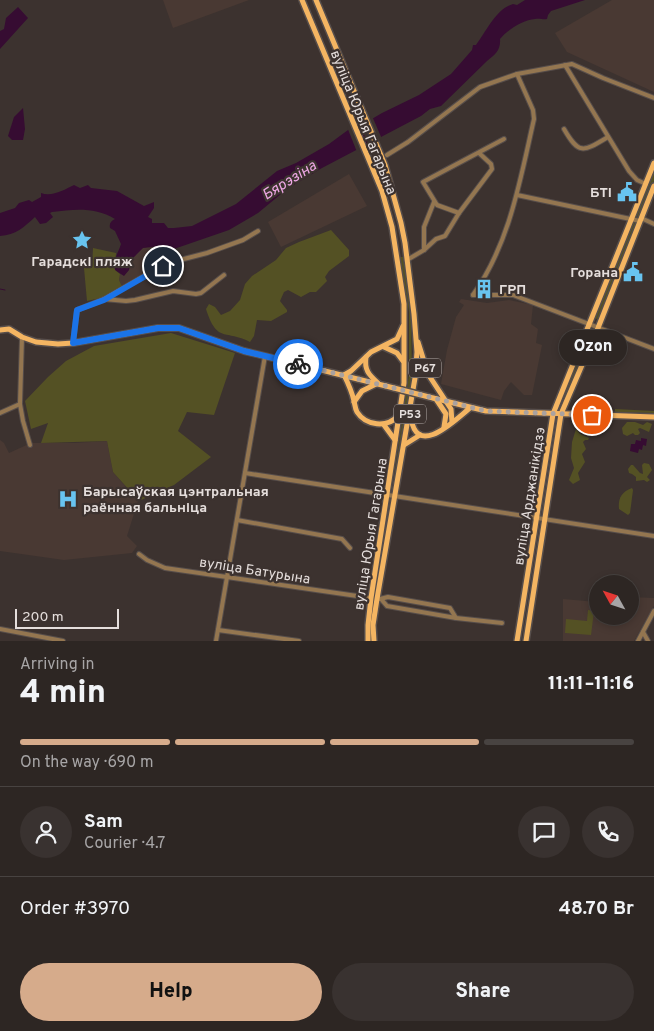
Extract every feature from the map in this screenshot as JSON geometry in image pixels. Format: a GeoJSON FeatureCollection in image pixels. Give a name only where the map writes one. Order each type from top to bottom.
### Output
{"type":"FeatureCollection","features":[{"type":"Feature","properties":{"kind":"main road","name":"вуліца Юрыя Гагарына"},"geometry":{"type":"LineString","coordinates":[[302,0],[382,191],[392,227],[402,288],[404,383],[371,598],[368,641]]}},
{"type":"Feature","properties":{"kind":"main road","name":"вуліца Юрыя Гагарына"},"geometry":{"type":"LineString","coordinates":[[316,0],[385,165],[401,223],[414,314],[417,352],[410,413],[373,625],[374,641]]}},
{"type":"Feature","properties":{"kind":"main road","name":"вуліца Арджанікідзэ"},"geometry":{"type":"LineString","coordinates":[[517,641],[553,414],[654,163]]}},
{"type":"Feature","properties":{"kind":"main road","name":"вуліца Арджанікідзэ"},"geometry":{"type":"LineString","coordinates":[[526,641],[561,414],[598,328],[654,186]]}},
{"type":"Feature","properties":{"kind":"main road"},"geometry":{"type":"LineString","coordinates":[[344,375],[351,371],[366,356],[397,339],[404,324]]}},
{"type":"Feature","properties":{"kind":"main road"},"geometry":{"type":"LineString","coordinates":[[0,329],[9,329],[22,337],[36,342],[58,344],[168,328],[186,330],[227,346],[379,384]]}},
{"type":"Feature","properties":{"kind":"main road","name":"Р67"},"geometry":{"type":"LineString","coordinates":[[415,330],[424,366],[432,382],[452,409],[452,422]]}},
{"type":"Feature","properties":{"kind":"main road","name":"Р67"},"geometry":{"type":"LineString","coordinates":[[384,346],[397,353],[404,363]]}},
{"type":"Feature","properties":{"kind":"main road"},"geometry":{"type":"LineString","coordinates":[[366,356],[365,365],[367,372],[379,384]]}},
{"type":"Feature","properties":{"kind":"main road"},"geometry":{"type":"LineString","coordinates":[[344,375],[357,413],[364,419],[384,425],[395,440]]}},
{"type":"Feature","properties":{"kind":"main road"},"geometry":{"type":"LineString","coordinates":[[354,402],[365,388],[379,384]]}},
{"type":"Feature","properties":{"kind":"main road","name":"Р67"},"geometry":{"type":"LineString","coordinates":[[379,384],[486,411],[654,417]]}},
{"type":"Feature","properties":{"kind":"main road"},"geometry":{"type":"LineString","coordinates":[[435,398],[446,414],[443,429]]}},
{"type":"Feature","properties":{"kind":"main road"},"geometry":{"type":"LineString","coordinates":[[404,445],[420,435],[435,435],[470,408]]}},
{"type":"Feature","properties":{"kind":"main road"},"geometry":{"type":"LineString","coordinates":[[410,413],[412,425],[420,435]]}},
{"type":"Feature","properties":{"kind":"main road"},"geometry":{"type":"LineString","coordinates":[[384,425],[393,421],[398,415]]}},
{"type":"Feature","properties":{"kind":"street"},"geometry":{"type":"LineString","coordinates":[[387,155],[408,142],[480,87],[517,74],[572,64],[654,98]]}},
{"type":"Feature","properties":{"kind":"street"},"geometry":{"type":"LineString","coordinates":[[565,65],[629,171],[637,180],[646,184]]}},
{"type":"Feature","properties":{"kind":"street"},"geometry":{"type":"LineString","coordinates":[[517,74],[533,110],[534,119],[517,195],[503,241],[487,276],[473,295],[513,295],[654,349]]}},
{"type":"Feature","properties":{"kind":"street"},"geometry":{"type":"LineString","coordinates":[[564,129],[573,144],[579,148],[589,148],[608,137]]}},
{"type":"Feature","properties":{"kind":"street"},"geometry":{"type":"LineString","coordinates":[[459,213],[437,205],[423,182],[504,139]]}},
{"type":"Feature","properties":{"kind":"street"},"geometry":{"type":"LineString","coordinates":[[407,260],[424,250],[432,241],[446,236],[459,213],[492,169],[491,164],[478,153]]}},
{"type":"Feature","properties":{"kind":"street"},"geometry":{"type":"LineString","coordinates":[[517,195],[632,220],[640,219],[654,224]]}},
{"type":"Feature","properties":{"kind":"street"},"geometry":{"type":"LineString","coordinates":[[424,250],[424,227],[434,202]]}},
{"type":"Feature","properties":{"kind":"street"},"geometry":{"type":"LineString","coordinates":[[73,343],[77,310],[104,300],[153,270],[182,258],[207,253],[243,240],[258,231]]}},
{"type":"Feature","properties":{"kind":"street"},"geometry":{"type":"LineString","coordinates":[[104,300],[135,300],[173,291],[201,293],[224,275]]}},
{"type":"Feature","properties":{"kind":"street"},"geometry":{"type":"LineString","coordinates":[[22,337],[20,404],[30,445]]}},
{"type":"Feature","properties":{"kind":"street"},"geometry":{"type":"LineString","coordinates":[[216,641],[265,356]]}},
{"type":"Feature","properties":{"kind":"street"},"geometry":{"type":"LineString","coordinates":[[0,414],[20,404]]}},
{"type":"Feature","properties":{"kind":"street"},"geometry":{"type":"LineString","coordinates":[[245,473],[654,536]]}},
{"type":"Feature","properties":{"kind":"street"},"geometry":{"type":"LineString","coordinates":[[237,520],[342,539],[350,548]]}},
{"type":"Feature","properties":{"kind":"street","name":"вуліца Батурына"},"geometry":{"type":"LineString","coordinates":[[139,554],[165,568],[371,598]]}},
{"type":"Feature","properties":{"kind":"street"},"geometry":{"type":"LineString","coordinates":[[379,599],[388,597],[450,608],[456,618]]}},
{"type":"Feature","properties":{"kind":"street"},"geometry":{"type":"LineString","coordinates":[[379,599],[387,606],[456,618],[502,623]]}},
{"type":"Feature","properties":{"kind":"street"},"geometry":{"type":"LineString","coordinates":[[638,641],[654,612]]}},
{"type":"Feature","properties":{"kind":"street"},"geometry":{"type":"LineString","coordinates":[[0,629],[63,641]]}},
{"type":"Feature","properties":{"kind":"street"},"geometry":{"type":"LineString","coordinates":[[218,630],[299,641]]}},
{"type":"Feature","properties":{"kind":"street"},"geometry":{"type":"LineString","coordinates":[[643,632],[648,641]]}},
{"type":"Feature","properties":{"kind":"shaded area"},"geometry":{"type":"Polygon","coordinates":[[[163,0],[249,0],[173,28],[163,0]]]}},
{"type":"Feature","properties":{"kind":"shaded area"},"geometry":{"type":"Polygon","coordinates":[[[612,0],[654,0],[654,92],[567,52],[555,33],[612,0]]]}},
{"type":"Feature","properties":{"kind":"shaded area"},"geometry":{"type":"Polygon","coordinates":[[[654,168],[654,181],[640,216],[637,217],[636,214],[654,168]]]}},
{"type":"Feature","properties":{"kind":"shaded area"},"geometry":{"type":"Polygon","coordinates":[[[349,174],[367,206],[281,247],[268,222],[349,174]]]}},
{"type":"Feature","properties":{"kind":"shaded area"},"geometry":{"type":"Polygon","coordinates":[[[634,221],[637,224],[599,318],[596,319],[594,317],[634,221]]]}},
{"type":"Feature","properties":{"kind":"shaded area"},"geometry":{"type":"Polygon","coordinates":[[[331,230],[349,250],[349,256],[329,271],[325,277],[327,281],[316,292],[310,292],[301,297],[288,290],[284,292],[280,301],[287,312],[271,321],[257,320],[254,336],[250,342],[242,338],[223,334],[214,327],[206,309],[209,304],[215,307],[221,315],[230,311],[240,300],[245,284],[252,276],[276,260],[286,248],[331,230]]]}},
{"type":"Feature","properties":{"kind":"shaded area"},"geometry":{"type":"Polygon","coordinates":[[[161,246],[171,250],[174,258],[122,286],[119,280],[120,274],[124,275],[129,270],[131,260],[138,252],[143,248],[161,246]]]}},
{"type":"Feature","properties":{"kind":"shaded area"},"geometry":{"type":"Polygon","coordinates":[[[93,248],[116,253],[114,267],[120,274],[119,280],[122,286],[105,297],[87,301],[84,268],[92,268],[93,248]]]}},
{"type":"Feature","properties":{"kind":"shaded area"},"geometry":{"type":"Polygon","coordinates":[[[400,257],[403,257],[411,312],[412,376],[393,483],[409,375],[409,312],[400,257]]]}},
{"type":"Feature","properties":{"kind":"shaded area"},"geometry":{"type":"Polygon","coordinates":[[[461,299],[487,303],[509,300],[533,305],[531,324],[538,329],[536,343],[542,345],[532,395],[524,395],[511,382],[504,391],[501,400],[441,384],[447,350],[456,317],[464,305],[459,302],[461,299]]]}},
{"type":"Feature","properties":{"kind":"shaded area"},"geometry":{"type":"Polygon","coordinates":[[[590,329],[594,331],[566,397],[562,396],[590,329]]]}},
{"type":"Feature","properties":{"kind":"shaded area"},"geometry":{"type":"Polygon","coordinates":[[[171,333],[235,353],[214,415],[187,412],[178,431],[211,457],[174,485],[139,501],[113,472],[107,441],[41,443],[48,423],[31,429],[25,401],[66,361],[94,346],[171,333]]]}},
{"type":"Feature","properties":{"kind":"shaded area"},"geometry":{"type":"Polygon","coordinates":[[[576,407],[605,408],[606,411],[576,411],[576,407]]]}},
{"type":"Feature","properties":{"kind":"shaded area"},"geometry":{"type":"Polygon","coordinates":[[[615,409],[654,411],[654,413],[615,412],[615,409]]]}},
{"type":"Feature","properties":{"kind":"shaded area"},"geometry":{"type":"Polygon","coordinates":[[[580,420],[599,420],[598,425],[601,429],[593,431],[589,426],[584,427],[579,422],[580,420]]]}},
{"type":"Feature","properties":{"kind":"shaded area"},"geometry":{"type":"Polygon","coordinates":[[[627,422],[643,425],[647,422],[652,424],[649,432],[640,428],[638,429],[640,433],[638,435],[633,433],[627,436],[623,434],[622,428],[627,422]]]}},
{"type":"Feature","properties":{"kind":"shaded area"},"geometry":{"type":"Polygon","coordinates":[[[576,429],[580,434],[589,438],[583,442],[586,449],[582,454],[585,462],[578,473],[580,480],[573,484],[569,480],[574,468],[571,458],[572,442],[576,429]]]}},
{"type":"Feature","properties":{"kind":"shaded area","name":"Барысаўская цэнтральная раённая бальніца"},"geometry":{"type":"Polygon","coordinates":[[[0,440],[4,443],[9,453],[31,443],[107,441],[113,472],[138,501],[127,536],[137,546],[132,553],[64,560],[0,551],[0,440]]]}},
{"type":"Feature","properties":{"kind":"shaded area"},"geometry":{"type":"Polygon","coordinates":[[[644,463],[649,464],[652,470],[647,477],[650,480],[647,482],[644,480],[636,481],[636,477],[629,473],[628,469],[633,465],[643,474],[642,465],[644,463]]]}},
{"type":"Feature","properties":{"kind":"shaded area"},"geometry":{"type":"Polygon","coordinates":[[[632,488],[630,513],[628,515],[619,509],[619,502],[621,496],[632,488]]]}},
{"type":"Feature","properties":{"kind":"shaded area"},"geometry":{"type":"Polygon","coordinates":[[[639,597],[654,598],[654,606],[634,641],[563,641],[563,599],[589,601],[589,625],[639,625],[639,597]]]}},
{"type":"Feature","properties":{"kind":"shaded area"},"geometry":{"type":"Polygon","coordinates":[[[588,610],[589,625],[592,625],[591,635],[565,633],[566,619],[587,621],[588,610]]]}},
{"type":"Feature","properties":{"kind":"water","name":"Бярэзіна"},"geometry":{"type":"Polygon","coordinates":[[[525,0],[585,0],[551,11],[547,19],[530,20],[520,23],[500,39],[500,46],[495,54],[441,106],[430,109],[421,116],[322,168],[287,189],[258,213],[229,230],[171,250],[161,246],[143,248],[131,260],[129,270],[124,276],[115,270],[115,260],[121,244],[115,231],[110,228],[111,222],[115,219],[100,212],[77,210],[52,212],[50,213],[53,217],[46,223],[40,224],[35,217],[15,232],[0,236],[0,213],[15,208],[19,203],[29,200],[32,202],[41,197],[41,193],[54,194],[74,185],[80,188],[88,185],[91,188],[117,191],[144,206],[154,202],[154,208],[148,217],[152,219],[152,223],[164,223],[168,228],[192,226],[236,204],[277,171],[296,163],[329,144],[348,130],[419,95],[451,74],[472,50],[473,45],[476,45],[501,11],[525,0]]]}},
{"type":"Feature","properties":{"kind":"water"},"geometry":{"type":"Polygon","coordinates":[[[18,7],[28,18],[0,49],[0,31],[4,29],[6,18],[18,7]]]}},
{"type":"Feature","properties":{"kind":"water"},"geometry":{"type":"Polygon","coordinates":[[[23,108],[25,129],[23,140],[12,140],[8,136],[14,117],[23,108]]]}},
{"type":"Feature","properties":{"kind":"water"},"geometry":{"type":"Polygon","coordinates":[[[641,438],[647,439],[646,446],[643,445],[642,450],[639,449],[638,453],[630,451],[631,444],[635,444],[636,440],[641,441],[641,438]]]}},
{"type":"Feature","properties":{"kind":"pier"},"geometry":{"type":"Polygon","coordinates":[[[372,116],[382,139],[369,146],[359,123],[372,116]]]}},
{"type":"Feature","properties":{"kind":"pier"},"geometry":{"type":"Polygon","coordinates":[[[356,124],[366,148],[357,152],[347,127],[356,124]]]}},
{"type":"Feature","properties":{"kind":"waterway"},"geometry":{"type":"LineString","coordinates":[[0,289],[5,290]]}},
{"type":"Feature","properties":{"kind":"way so far"},"geometry":{"type":"LineString","coordinates":[[298,364],[486,411],[592,415]]}},
{"type":"Feature","properties":{"kind":"place","name":"БТІ"},"geometry":{"type":"Point","coordinates":[627,192]}},
{"type":"Feature","properties":{"kind":"place","name":"Гарадскі пляж"},"geometry":{"type":"Point","coordinates":[82,240]}},
{"type":"Feature","properties":{"kind":"place","name":"Горана"},"geometry":{"type":"Point","coordinates":[633,272]}},
{"type":"Feature","properties":{"kind":"place","name":"ГРП"},"geometry":{"type":"Point","coordinates":[484,289]}},
{"type":"Feature","properties":{"kind":"place","name":"Ozon"},"geometry":{"type":"Point","coordinates":[592,415]}},
{"type":"Feature","properties":{"kind":"place","name":"Барысаўская цэнтральная раённая бальніца"},"geometry":{"type":"Point","coordinates":[68,499]}},
{"type":"Feature","properties":{"kind":"route"},"geometry":{"type":"LineString","coordinates":[[163,266],[153,270],[104,300],[77,310],[73,343],[158,328],[179,328],[227,346],[298,364]]}}]}
